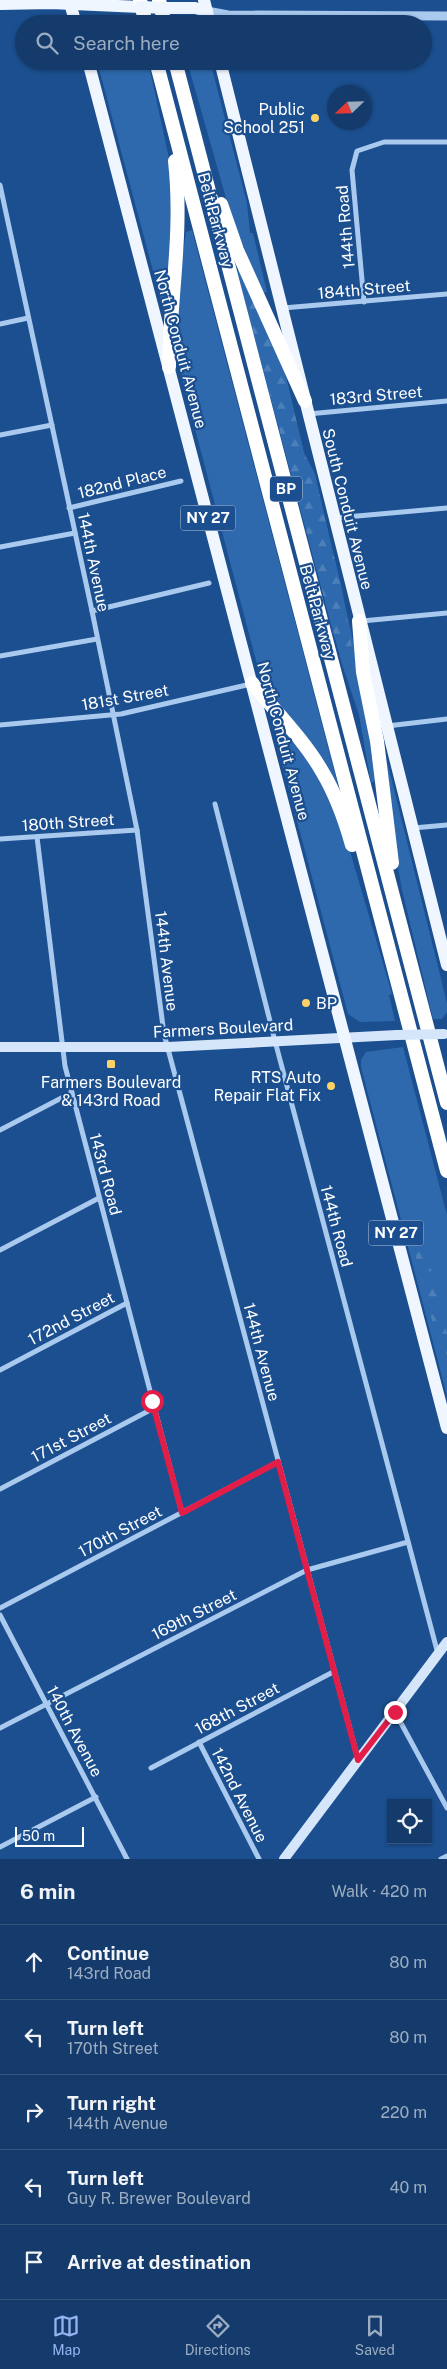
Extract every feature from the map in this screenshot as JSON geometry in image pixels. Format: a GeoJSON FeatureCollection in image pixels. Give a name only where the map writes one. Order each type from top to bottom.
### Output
{"type":"FeatureCollection","features":[{"type":"Feature","properties":{"kind":"highway"},"geometry":{"type":"LineString","coordinates":[[140,0],[144,15]]}},
{"type":"Feature","properties":{"kind":"highway","name":"Belt Parkway"},"geometry":{"type":"LineString","coordinates":[[158,70],[447,1171]]}},
{"type":"Feature","properties":{"kind":"highway","name":"Belt Parkway"},"geometry":{"type":"LineString","coordinates":[[177,70],[447,1103]]}},
{"type":"Feature","properties":{"kind":"highway"},"geometry":{"type":"LineString","coordinates":[[168,108],[179,206],[178,246],[169,328],[168,367]]}},
{"type":"Feature","properties":{"kind":"highway"},"geometry":{"type":"LineString","coordinates":[[187,108],[213,173],[231,236],[306,408]]}},
{"type":"Feature","properties":{"kind":"highway"},"geometry":{"type":"LineString","coordinates":[[359,621],[363,672],[377,740],[398,916]]}},
{"type":"Feature","properties":{"kind":"highway"},"geometry":{"type":"LineString","coordinates":[[252,683],[311,755],[328,782],[344,820],[386,940]]}},
{"type":"Feature","properties":{"kind":"main road"},"geometry":{"type":"LineString","coordinates":[[0,4],[69,2],[111,6],[164,4],[195,8],[207,12]]}},
{"type":"Feature","properties":{"kind":"main road"},"geometry":{"type":"LineString","coordinates":[[69,2],[73,15]]}},
{"type":"Feature","properties":{"kind":"main road","name":"North Conduit Avenue"},"geometry":{"type":"LineString","coordinates":[[90,70],[447,1428]]}},
{"type":"Feature","properties":{"kind":"main road","name":"South Conduit Avenue"},"geometry":{"type":"LineString","coordinates":[[222,70],[283,308],[359,621],[447,965]]}},
{"type":"Feature","properties":{"kind":"main road","name":"Farmers Boulevard"},"geometry":{"type":"LineString","coordinates":[[0,1047],[168,1047],[446,1033]]}},
{"type":"Feature","properties":{"kind":"main road"},"geometry":{"type":"LineString","coordinates":[[284,1859],[447,1642]]}},
{"type":"Feature","properties":{"kind":"street"},"geometry":{"type":"LineString","coordinates":[[207,12],[228,15]]}},
{"type":"Feature","properties":{"kind":"street"},"geometry":{"type":"LineString","coordinates":[[432,16],[447,16]]}},
{"type":"Feature","properties":{"kind":"street","name":"144th Road"},"geometry":{"type":"LineString","coordinates":[[364,302],[352,170],[357,151],[384,142],[447,142]]}},
{"type":"Feature","properties":{"kind":"street","name":"144th Avenue"},"geometry":{"type":"LineString","coordinates":[[0,185],[3,209],[52,425],[137,830],[164,1034],[358,1760]]}},
{"type":"Feature","properties":{"kind":"street","name":"184th Street"},"geometry":{"type":"LineString","coordinates":[[283,308],[447,294]]}},
{"type":"Feature","properties":{"kind":"street"},"geometry":{"type":"LineString","coordinates":[[0,324],[28,318]]}},
{"type":"Feature","properties":{"kind":"street","name":"183rd Street"},"geometry":{"type":"LineString","coordinates":[[306,408],[447,401]]}},
{"type":"Feature","properties":{"kind":"street"},"geometry":{"type":"LineString","coordinates":[[0,434],[52,425]]}},
{"type":"Feature","properties":{"kind":"street","name":"182nd Place"},"geometry":{"type":"LineString","coordinates":[[69,508],[181,481]]}},
{"type":"Feature","properties":{"kind":"street"},"geometry":{"type":"LineString","coordinates":[[334,518],[447,508]]}},
{"type":"Feature","properties":{"kind":"street"},"geometry":{"type":"LineString","coordinates":[[0,547],[75,533]]}},
{"type":"Feature","properties":{"kind":"street"},"geometry":{"type":"LineString","coordinates":[[92,611],[208,583]]}},
{"type":"Feature","properties":{"kind":"street"},"geometry":{"type":"LineString","coordinates":[[359,621],[447,613]]}},
{"type":"Feature","properties":{"kind":"street"},"geometry":{"type":"LineString","coordinates":[[0,656],[97,639]]}},
{"type":"Feature","properties":{"kind":"street","name":"181st Street"},"geometry":{"type":"LineString","coordinates":[[0,725],[113,714],[252,683]]}},
{"type":"Feature","properties":{"kind":"street"},"geometry":{"type":"LineString","coordinates":[[386,726],[447,719]]}},
{"type":"Feature","properties":{"kind":"street","name":"144th Road"},"geometry":{"type":"LineString","coordinates":[[215,804],[275,1041],[438,1654]]}},
{"type":"Feature","properties":{"kind":"street"},"geometry":{"type":"LineString","coordinates":[[413,828],[447,825]]}},
{"type":"Feature","properties":{"kind":"street","name":"180th Street"},"geometry":{"type":"LineString","coordinates":[[0,839],[137,830]]}},
{"type":"Feature","properties":{"kind":"street","name":"143rd Road"},"geometry":{"type":"LineString","coordinates":[[37,836],[63,1047],[71,1093],[182,1513]]}},
{"type":"Feature","properties":{"kind":"street"},"geometry":{"type":"LineString","coordinates":[[0,1130],[71,1093]]}},
{"type":"Feature","properties":{"kind":"street"},"geometry":{"type":"LineString","coordinates":[[0,1250],[99,1198]]}},
{"type":"Feature","properties":{"kind":"street","name":"172nd Street"},"geometry":{"type":"LineString","coordinates":[[0,1370],[127,1303]]}},
{"type":"Feature","properties":{"kind":"street","name":"171st Street"},"geometry":{"type":"LineString","coordinates":[[0,1489],[154,1408]]}},
{"type":"Feature","properties":{"kind":"street","name":"170th Street"},"geometry":{"type":"LineString","coordinates":[[0,1608],[278,1462]]}},
{"type":"Feature","properties":{"kind":"street","name":"169th Street"},"geometry":{"type":"LineString","coordinates":[[0,1728],[307,1570],[408,1542]]}},
{"type":"Feature","properties":{"kind":"street","name":"140th Avenue"},"geometry":{"type":"LineString","coordinates":[[0,1615],[127,1859]]}},
{"type":"Feature","properties":{"kind":"street","name":"168th Street"},"geometry":{"type":"LineString","coordinates":[[151,1768],[333,1672]]}},
{"type":"Feature","properties":{"kind":"street"},"geometry":{"type":"LineString","coordinates":[[395,1712],[447,1808]]}},
{"type":"Feature","properties":{"kind":"street","name":"142nd Avenue"},"geometry":{"type":"LineString","coordinates":[[199,1742],[259,1859]]}},
{"type":"Feature","properties":{"kind":"street"},"geometry":{"type":"LineString","coordinates":[[0,1847],[96,1797]]}},
{"type":"Feature","properties":{"kind":"street"},"geometry":{"type":"LineString","coordinates":[[441,1859],[447,1856]]}},
{"type":"Feature","properties":{"kind":"green space"},"geometry":{"type":"Polygon","coordinates":[[[99,70],[150,70],[170,163],[174,234],[163,308],[99,70]]]}},
{"type":"Feature","properties":{"kind":"green space"},"geometry":{"type":"Polygon","coordinates":[[[190,70],[212,70],[247,203],[250,233],[253,233],[267,292],[263,293],[232,219],[190,70]]]}},
{"type":"Feature","properties":{"kind":"green space"},"geometry":{"type":"Polygon","coordinates":[[[192,230],[339,789],[336,790],[266,691],[258,668],[179,368],[173,324],[186,232],[192,230]]]}},
{"type":"Feature","properties":{"kind":"green space"},"geometry":{"type":"Polygon","coordinates":[[[241,268],[286,377],[304,453],[315,474],[364,688],[363,708],[368,710],[375,781],[371,783],[359,715],[341,661],[237,271],[241,268]]]}},
{"type":"Feature","properties":{"kind":"green space"},"geometry":{"type":"Polygon","coordinates":[[[251,302],[264,316],[286,377],[304,453],[314,473],[342,589],[353,654],[350,660],[335,639],[246,305],[251,302]]]}},
{"type":"Feature","properties":{"kind":"green space"},"geometry":{"type":"Polygon","coordinates":[[[279,723],[314,766],[344,831],[392,994],[389,995],[395,1021],[360,1022],[348,1014],[272,726],[279,723]]]}},
{"type":"Feature","properties":{"kind":"green space"},"geometry":{"type":"Polygon","coordinates":[[[386,757],[447,1003],[447,1012],[442,1019],[433,1019],[402,890],[392,833],[386,757]]]}},
{"type":"Feature","properties":{"kind":"green space"},"geometry":{"type":"Polygon","coordinates":[[[403,1047],[447,1215],[447,1396],[361,1067],[361,1060],[366,1052],[403,1047]]]}},
{"type":"Feature","properties":{"kind":"green space"},"geometry":{"type":"Polygon","coordinates":[[[416,1236],[435,1279],[439,1311],[447,1333],[447,1355],[435,1332],[412,1241],[416,1236]]]}},
{"type":"Feature","properties":{"kind":"place","name":"Public School 251"},"geometry":{"type":"Point","coordinates":[315,118]}},
{"type":"Feature","properties":{"kind":"place","name":"BP"},"geometry":{"type":"Point","coordinates":[306,1003]}},
{"type":"Feature","properties":{"kind":"place","name":"Farmers Boulevard & 143rd Road"},"geometry":{"type":"Point","coordinates":[111,1064]}},
{"type":"Feature","properties":{"kind":"place","name":"RTS Auto Repair Flat Fix"},"geometry":{"type":"Point","coordinates":[331,1086]}},
{"type":"Feature","properties":{"kind":"route"},"geometry":{"type":"LineString","coordinates":[[152,1401],[182,1513],[278,1462],[358,1760],[395,1712]]}}]}
